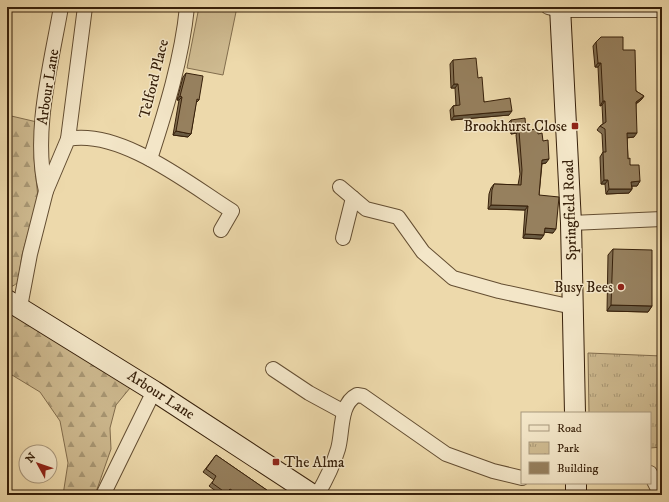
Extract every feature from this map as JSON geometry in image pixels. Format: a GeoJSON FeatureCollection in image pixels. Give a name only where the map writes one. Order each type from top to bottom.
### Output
{"type":"FeatureCollection","features":[{"type":"Feature","properties":{"kind":"main road","name":"Springfield Road"},"geometry":{"type":"LineString","coordinates":[[556,8],[571,223],[575,412]]}},
{"type":"Feature","properties":{"kind":"main road","name":"Arbour Lane"},"geometry":{"type":"LineString","coordinates":[[14,303],[154,391],[313,495]]}},
{"type":"Feature","properties":{"kind":"main road"},"geometry":{"type":"LineString","coordinates":[[576,484],[576,495]]}},
{"type":"Feature","properties":{"kind":"street","name":"Arbour Lane"},"geometry":{"type":"LineString","coordinates":[[46,191],[40,159],[40,136],[61,7]]}},
{"type":"Feature","properties":{"kind":"street"},"geometry":{"type":"LineString","coordinates":[[14,303],[30,254],[46,191],[68,139],[85,7]]}},
{"type":"Feature","properties":{"kind":"street","name":"Telford Place"},"geometry":{"type":"LineString","coordinates":[[150,158],[164,115],[186,23],[187,7]]}},
{"type":"Feature","properties":{"kind":"street"},"geometry":{"type":"LineString","coordinates":[[556,8],[662,10]]}},
{"type":"Feature","properties":{"kind":"street"},"geometry":{"type":"LineString","coordinates":[[68,139],[77,137],[114,143],[134,150],[150,158],[232,211],[221,230]]}},
{"type":"Feature","properties":{"kind":"street"},"geometry":{"type":"LineString","coordinates":[[340,186],[366,208],[398,217],[423,252],[453,278],[499,291],[573,307]]}},
{"type":"Feature","properties":{"kind":"street"},"geometry":{"type":"LineString","coordinates":[[343,238],[353,198]]}},
{"type":"Feature","properties":{"kind":"street"},"geometry":{"type":"LineString","coordinates":[[571,223],[662,219]]}},
{"type":"Feature","properties":{"kind":"street"},"geometry":{"type":"LineString","coordinates":[[273,369],[309,393],[344,412]]}},
{"type":"Feature","properties":{"kind":"street"},"geometry":{"type":"LineString","coordinates":[[103,495],[154,391]]}},
{"type":"Feature","properties":{"kind":"street"},"geometry":{"type":"LineString","coordinates":[[317,495],[330,475],[339,448],[344,412],[348,401],[357,395],[363,396],[446,454],[493,471],[521,478]]}},
{"type":"Feature","properties":{"kind":"street"},"geometry":{"type":"LineString","coordinates":[[651,475],[658,489],[658,495]]}},
{"type":"Feature","properties":{"kind":"green space"},"geometry":{"type":"Polygon","coordinates":[[[199,7],[237,7],[223,75],[187,68],[199,7]]]}},
{"type":"Feature","properties":{"kind":"green space"},"geometry":{"type":"Polygon","coordinates":[[[7,115],[37,122],[34,158],[38,198],[22,255],[18,282],[10,287],[7,286],[7,115]]]}},
{"type":"Feature","properties":{"kind":"green space"},"geometry":{"type":"Polygon","coordinates":[[[7,310],[130,388],[116,405],[110,428],[111,449],[95,495],[63,495],[68,463],[60,421],[40,392],[7,372],[7,310]]]}},
{"type":"Feature","properties":{"kind":"green space"},"geometry":{"type":"Polygon","coordinates":[[[588,353],[662,356],[662,447],[651,448],[651,412],[589,412],[588,353]]]}},
{"type":"Feature","properties":{"kind":"building"},"geometry":{"type":"Polygon","coordinates":[[[601,37],[623,37],[623,50],[635,50],[636,91],[644,96],[636,102],[637,133],[627,133],[628,159],[630,158],[630,165],[639,165],[640,181],[631,182],[632,189],[609,189],[608,180],[604,180],[603,152],[606,152],[605,129],[600,126],[606,122],[605,101],[603,101],[601,63],[598,63],[596,42],[601,37]]]}},
{"type":"Feature","properties":{"kind":"building"},"geometry":{"type":"Polygon","coordinates":[[[476,58],[478,78],[482,77],[484,102],[510,98],[512,111],[454,116],[453,106],[460,105],[458,84],[454,84],[453,60],[476,58]]]}},
{"type":"Feature","properties":{"kind":"building"},"geometry":{"type":"Polygon","coordinates":[[[186,73],[203,76],[199,100],[197,99],[191,134],[176,131],[182,97],[180,96],[186,73]]]}},
{"type":"Feature","properties":{"kind":"building"},"geometry":{"type":"Polygon","coordinates":[[[525,118],[526,130],[512,131],[511,120],[525,118]]]}},
{"type":"Feature","properties":{"kind":"building"},"geometry":{"type":"Polygon","coordinates":[[[538,129],[538,134],[542,133],[543,141],[548,140],[549,159],[542,160],[539,195],[559,197],[556,229],[545,228],[544,235],[525,234],[528,206],[491,205],[494,184],[521,185],[522,170],[519,131],[538,129]]]}},
{"type":"Feature","properties":{"kind":"building","name":"Busy Bees"},"geometry":{"type":"Polygon","coordinates":[[[613,249],[652,250],[652,306],[611,305],[613,249]]]}},
{"type":"Feature","properties":{"kind":"building"},"geometry":{"type":"Polygon","coordinates":[[[216,455],[274,495],[239,495],[230,489],[226,493],[212,483],[216,476],[206,469],[216,455]]]}},
{"type":"Feature","properties":{"kind":"place","name":"Brookhurst Close"},"geometry":{"type":"Point","coordinates":[575,126]}},
{"type":"Feature","properties":{"kind":"place","name":"Busy Bees"},"geometry":{"type":"Point","coordinates":[621,287]}},
{"type":"Feature","properties":{"kind":"place","name":"The Alma"},"geometry":{"type":"Point","coordinates":[276,462]}}]}
